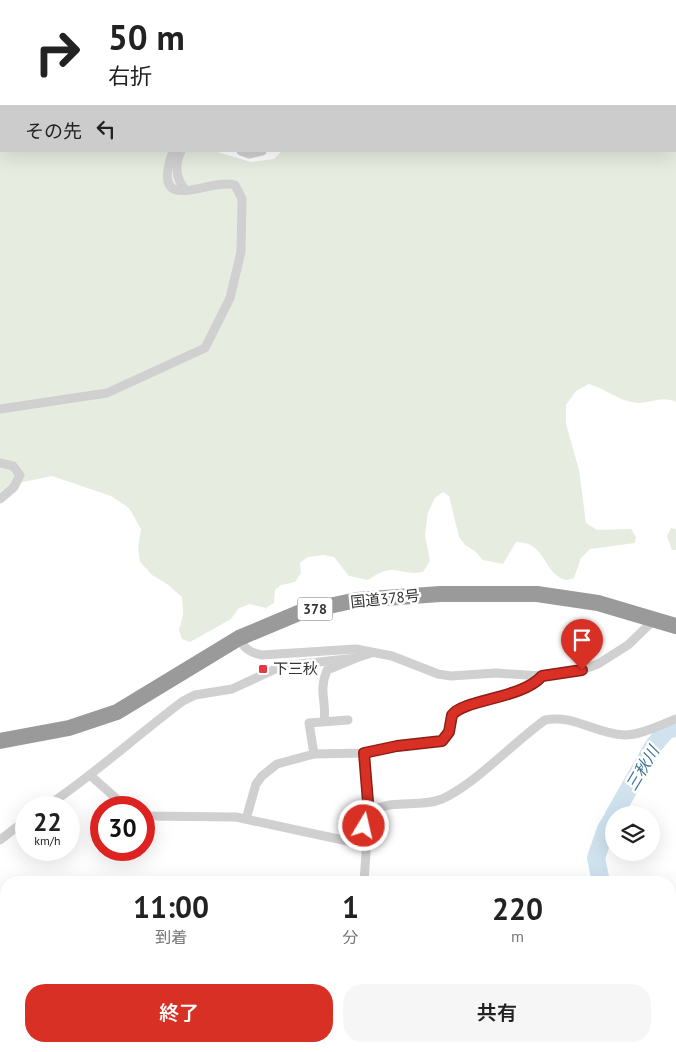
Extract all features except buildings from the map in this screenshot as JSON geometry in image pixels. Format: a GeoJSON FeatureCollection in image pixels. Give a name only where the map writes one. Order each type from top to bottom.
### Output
{"type":"FeatureCollection","features":[{"type":"Feature","properties":{"kind":"highway","name":"国道378号"},"geometry":{"type":"LineString","coordinates":[[0,741],[69,728],[117,712],[239,638],[300,612],[357,600],[400,595],[537,594],[598,604],[676,626]]}},
{"type":"Feature","properties":{"kind":"street"},"geometry":{"type":"LineString","coordinates":[[0,409],[107,393],[205,348],[230,298],[241,252],[242,199],[235,185],[228,183],[198,191],[170,187],[168,180],[173,152]]}},
{"type":"Feature","properties":{"kind":"street"},"geometry":{"type":"LineString","coordinates":[[181,152],[176,164],[177,174],[185,190]]}},
{"type":"Feature","properties":{"kind":"street"},"geometry":{"type":"LineString","coordinates":[[244,152],[249,154],[258,152]]}},
{"type":"Feature","properties":{"kind":"street"},"geometry":{"type":"LineString","coordinates":[[0,463],[13,466],[20,475],[14,487],[0,500]]}},
{"type":"Feature","properties":{"kind":"street"},"geometry":{"type":"LineString","coordinates":[[239,638],[243,646],[248,650],[262,654],[344,649],[374,652],[411,662],[438,674],[452,676],[496,674],[542,676],[582,670],[598,664],[628,646],[655,619]]}},
{"type":"Feature","properties":{"kind":"street"},"geometry":{"type":"LineString","coordinates":[[324,721],[324,708],[321,697],[327,670],[374,652]]}},
{"type":"Feature","properties":{"kind":"street"},"geometry":{"type":"LineString","coordinates":[[62,796],[91,776],[100,766],[189,698],[232,689],[282,666],[356,658]]}},
{"type":"Feature","properties":{"kind":"street"},"geometry":{"type":"LineString","coordinates":[[246,819],[251,795],[262,776],[277,764],[314,754],[364,753],[397,746],[442,741],[449,732],[452,715],[455,711],[498,698],[536,683],[542,676]]}},
{"type":"Feature","properties":{"kind":"street"},"geometry":{"type":"LineString","coordinates":[[366,876],[366,845],[370,816],[374,810],[389,804],[434,801],[448,796],[545,720],[565,718],[623,735],[654,728],[676,719]]}},
{"type":"Feature","properties":{"kind":"street"},"geometry":{"type":"LineString","coordinates":[[314,754],[309,722],[348,720]]}},
{"type":"Feature","properties":{"kind":"street"},"geometry":{"type":"LineString","coordinates":[[364,753],[368,802],[363,823],[368,830]]}},
{"type":"Feature","properties":{"kind":"street"},"geometry":{"type":"LineString","coordinates":[[91,776],[113,796]]}},
{"type":"Feature","properties":{"kind":"street"},"geometry":{"type":"LineString","coordinates":[[155,816],[216,816],[246,819],[366,845]]}},
{"type":"Feature","properties":{"kind":"street"},"geometry":{"type":"LineString","coordinates":[[0,840],[15,828]]}},
{"type":"Feature","properties":{"kind":"shaded area"},"geometry":{"type":"Polygon","coordinates":[[[0,152],[217,152],[251,162],[274,159],[281,152],[676,152],[676,402],[666,399],[642,403],[630,402],[589,384],[576,391],[566,405],[566,424],[579,470],[586,523],[597,530],[631,529],[636,537],[635,543],[590,549],[581,558],[574,578],[567,580],[559,577],[534,547],[526,543],[516,542],[503,564],[483,560],[475,551],[465,545],[459,537],[449,496],[443,492],[435,498],[428,512],[425,535],[430,561],[423,572],[414,573],[391,570],[377,574],[368,580],[349,576],[334,557],[323,555],[308,557],[300,563],[301,573],[295,582],[281,585],[275,590],[274,603],[266,608],[250,604],[239,608],[231,619],[190,642],[182,639],[179,630],[183,615],[182,597],[167,584],[152,575],[140,562],[138,547],[141,529],[129,508],[111,496],[52,476],[9,485],[0,492],[0,152]]]}},
{"type":"Feature","properties":{"kind":"shaded area"},"geometry":{"type":"Polygon","coordinates":[[[671,528],[676,529],[676,550],[672,550],[667,536],[671,528]]]}},
{"type":"Feature","properties":{"kind":"waterway","name":"三秋川"},"geometry":{"type":"LineString","coordinates":[[619,806],[654,745],[666,731],[676,727]]}},
{"type":"Feature","properties":{"kind":"waterway","name":"三秋川"},"geometry":{"type":"LineString","coordinates":[[600,876],[596,858],[605,832]]}},
{"type":"Feature","properties":{"kind":"place","name":"下三秋"},"geometry":{"type":"Point","coordinates":[263,669]}},
{"type":"Feature","properties":{"kind":"route"},"geometry":{"type":"LineString","coordinates":[[364,826],[368,802],[364,753],[408,744],[432,744],[442,741],[449,732],[452,715],[460,708],[498,698],[536,683],[542,676],[582,670]]}}]}
